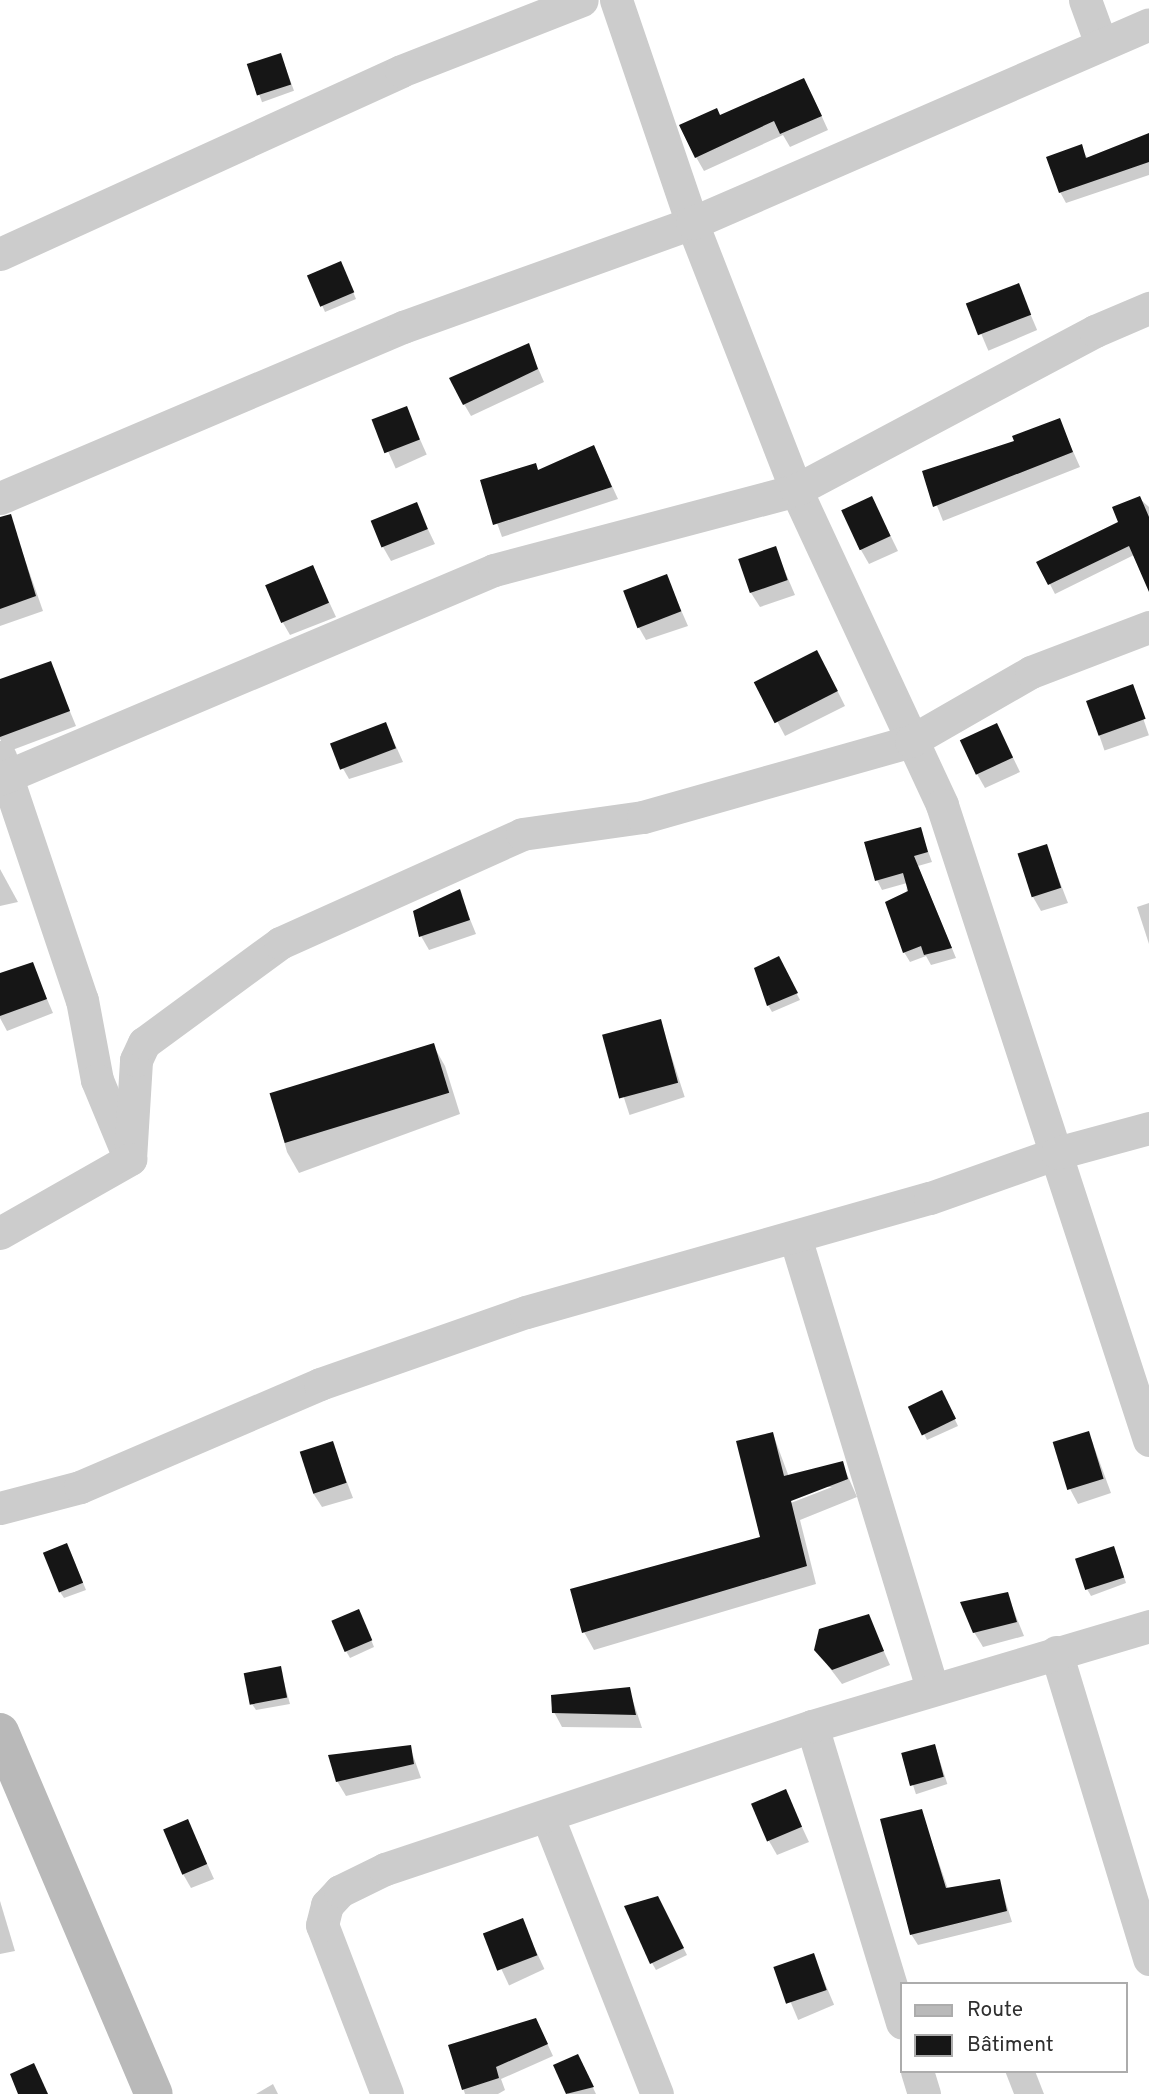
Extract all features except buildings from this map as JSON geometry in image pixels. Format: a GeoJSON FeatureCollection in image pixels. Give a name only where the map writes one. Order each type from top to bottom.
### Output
{"type":"FeatureCollection","features":[{"type":"Feature","properties":{"kind":"main road"},"geometry":{"type":"LineString","coordinates":[[0,1732],[154,2094]]}},
{"type":"Feature","properties":{"kind":"street"},"geometry":{"type":"LineString","coordinates":[[0,254],[401,71],[582,0]]}},
{"type":"Feature","properties":{"kind":"street"},"geometry":{"type":"LineString","coordinates":[[616,0],[692,223],[796,489],[942,805],[1149,1440]]}},
{"type":"Feature","properties":{"kind":"street"},"geometry":{"type":"LineString","coordinates":[[1085,0],[1101,44]]}},
{"type":"Feature","properties":{"kind":"street"},"geometry":{"type":"LineString","coordinates":[[0,498],[403,327],[692,223],[1149,24]]}},
{"type":"Feature","properties":{"kind":"street"},"geometry":{"type":"LineString","coordinates":[[130,1159],[97,1080],[82,1000],[2,770],[494,570],[796,489],[1095,331],[1149,308]]}},
{"type":"Feature","properties":{"kind":"street"},"geometry":{"type":"LineString","coordinates":[[130,1159],[136,1060],[144,1043],[280,943],[522,834],[643,817],[911,741],[1031,672],[1149,627]]}},
{"type":"Feature","properties":{"kind":"street"},"geometry":{"type":"LineString","coordinates":[[0,1508],[80,1487],[320,1384],[526,1311],[930,1198],[1057,1153],[1149,1128]]}},
{"type":"Feature","properties":{"kind":"street"},"geometry":{"type":"LineString","coordinates":[[0,1233],[130,1159]]}},
{"type":"Feature","properties":{"kind":"street"},"geometry":{"type":"LineString","coordinates":[[795,1237],[932,1689]]}},
{"type":"Feature","properties":{"kind":"street"},"geometry":{"type":"LineString","coordinates":[[387,2094],[322,1925],[327,1905],[340,1891],[385,1869],[812,1726],[1149,1626]]}},
{"type":"Feature","properties":{"kind":"street"},"geometry":{"type":"LineString","coordinates":[[1056,1652],[1149,1959]]}},
{"type":"Feature","properties":{"kind":"street"},"geometry":{"type":"LineString","coordinates":[[812,1726],[900,2016]]}},
{"type":"Feature","properties":{"kind":"street"},"geometry":{"type":"LineString","coordinates":[[547,1815],[657,2094]]}},
{"type":"Feature","properties":{"kind":"street"},"geometry":{"type":"LineString","coordinates":[[918,2073],[924,2094]]}}]}
